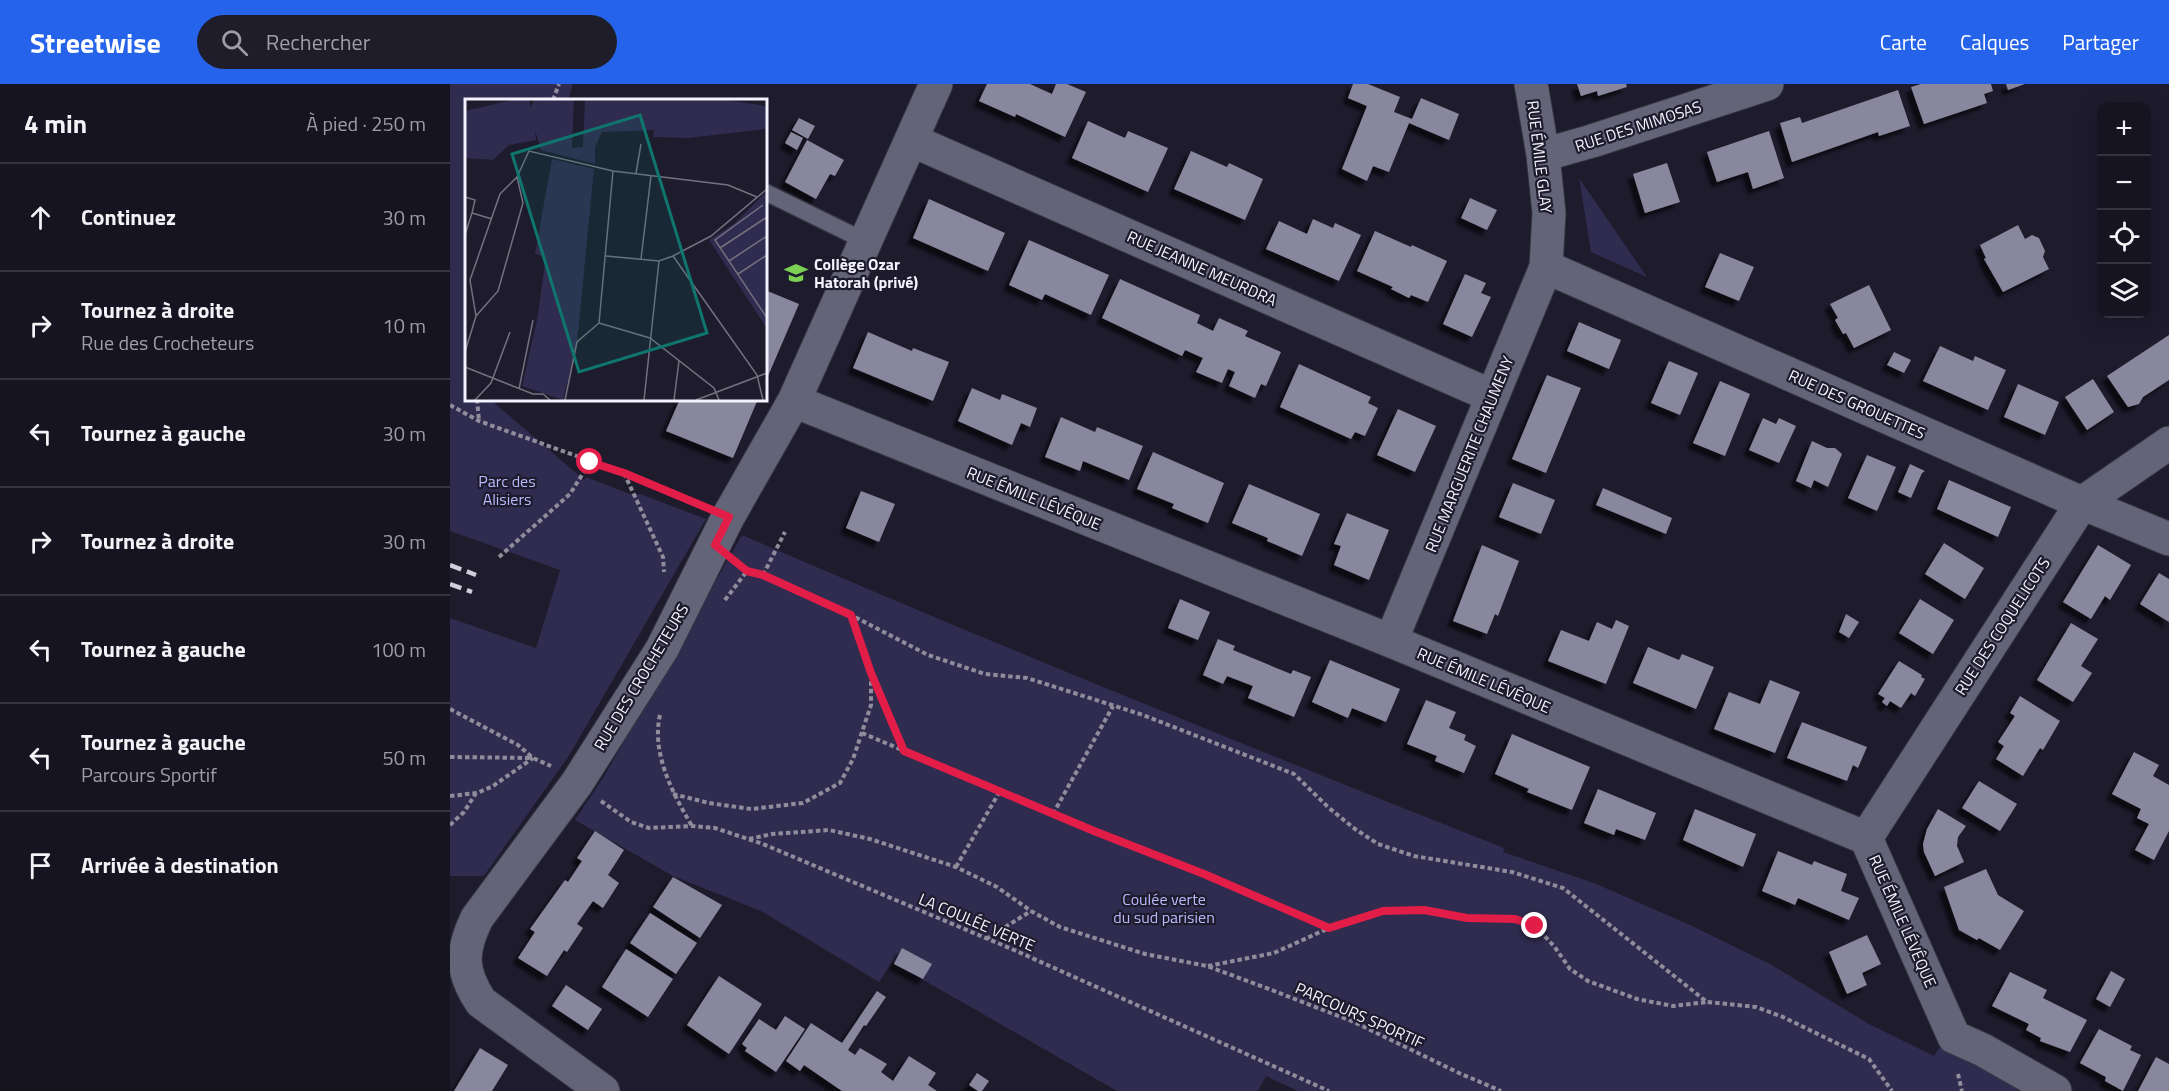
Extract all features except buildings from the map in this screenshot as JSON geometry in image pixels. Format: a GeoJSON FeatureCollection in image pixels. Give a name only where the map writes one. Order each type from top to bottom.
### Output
{"type":"FeatureCollection","features":[{"type":"Feature","properties":{"kind":"street","name":"RUE DES CROCHETEURS"},"geometry":{"type":"LineString","coordinates":[[603,1091],[481,1002],[473,990],[465,963],[466,941],[477,918],[577,783],[662,649],[722,531],[794,401],[936,84]]}},
{"type":"Feature","properties":{"kind":"street","name":"RUE ÉMILE GLAY"},"geometry":{"type":"LineString","coordinates":[[1531,84],[1543,155],[1549,213],[1546,267]]}},
{"type":"Feature","properties":{"kind":"street","name":"RUE DES MIMOSAS"},"geometry":{"type":"LineString","coordinates":[[1543,155],[1767,84]]}},
{"type":"Feature","properties":{"kind":"street","name":"RUE JEANNE MEURDRA"},"geometry":{"type":"LineString","coordinates":[[911,140],[1492,396]]}},
{"type":"Feature","properties":{"kind":"street","name":"RUE MARGUERITE CHAUMENY"},"geometry":{"type":"LineString","coordinates":[[1391,640],[1546,267]]}},
{"type":"Feature","properties":{"kind":"street","name":"RUE DES GROUETTES"},"geometry":{"type":"LineString","coordinates":[[1546,267],[2082,503],[2169,539]]}},
{"type":"Feature","properties":{"kind":"street","name":"RUE ÉMILE LÉVÊQUE"},"geometry":{"type":"LineString","coordinates":[[794,401],[1391,640],[1866,838],[1954,1037],[1983,1050],[2055,1091]]}},
{"type":"Feature","properties":{"kind":"street","name":"RUE DES COQUELICOTS"},"geometry":{"type":"LineString","coordinates":[[1866,838],[2082,503],[2169,443]]}},
{"type":"Feature","properties":{"kind":"lane"},"geometry":{"type":"LineString","coordinates":[[766,192],[865,241]]}},
{"type":"Feature","properties":{"kind":"path"},"geometry":{"type":"LineString","coordinates":[[553,99],[559,84]]}},
{"type":"Feature","properties":{"kind":"path"},"geometry":{"type":"LineString","coordinates":[[477,400],[479,422]]}},
{"type":"Feature","properties":{"kind":"path"},"geometry":{"type":"LineString","coordinates":[[450,405],[479,422],[624,473],[722,531],[747,571],[763,575],[851,615],[928,655],[985,674],[1027,678],[1143,715],[1294,774],[1329,808],[1378,844],[1414,856],[1512,872],[1563,888],[1707,1002]]}},
{"type":"Feature","properties":{"kind":"path"},"geometry":{"type":"LineString","coordinates":[[499,557],[570,494],[590,462]]}},
{"type":"Feature","properties":{"kind":"path"},"geometry":{"type":"LineString","coordinates":[[624,473],[663,557],[665,576]]}},
{"type":"Feature","properties":{"kind":"path"},"geometry":{"type":"LineString","coordinates":[[763,575],[784,532]]}},
{"type":"Feature","properties":{"kind":"path"},"geometry":{"type":"LineString","coordinates":[[718,608],[747,571]]}},
{"type":"Feature","properties":{"kind":"path"},"geometry":{"type":"LineString","coordinates":[[851,615],[871,673],[904,751]]}},
{"type":"Feature","properties":{"kind":"path"},"geometry":{"type":"LineString","coordinates":[[673,794],[709,803],[751,809],[803,803],[840,783],[853,759],[871,705],[871,673]]}},
{"type":"Feature","properties":{"kind":"path"},"geometry":{"type":"LineString","coordinates":[[1053,814],[1113,706]]}},
{"type":"Feature","properties":{"kind":"path"},"geometry":{"type":"LineString","coordinates":[[662,708],[657,729],[668,782],[692,826]]}},
{"type":"Feature","properties":{"kind":"path"},"geometry":{"type":"LineString","coordinates":[[450,709],[518,745],[533,758],[551,766]]}},
{"type":"Feature","properties":{"kind":"path"},"geometry":{"type":"LineString","coordinates":[[862,733],[1329,928]]}},
{"type":"Feature","properties":{"kind":"path"},"geometry":{"type":"LineString","coordinates":[[450,757],[533,758]]}},
{"type":"Feature","properties":{"kind":"path"},"geometry":{"type":"LineString","coordinates":[[544,776],[558,757]]}},
{"type":"Feature","properties":{"kind":"path"},"geometry":{"type":"LineString","coordinates":[[450,796],[477,793],[493,786],[533,758]]}},
{"type":"Feature","properties":{"kind":"path"},"geometry":{"type":"LineString","coordinates":[[956,867],[1000,791]]}},
{"type":"Feature","properties":{"kind":"path"},"geometry":{"type":"LineString","coordinates":[[450,825],[464,812],[477,793]]}},
{"type":"Feature","properties":{"kind":"path","name":"LA COULÉE VERTE"},"geometry":{"type":"LineString","coordinates":[[608,806],[631,822],[649,828],[692,826],[715,828],[749,839],[986,939],[1329,1091]]}},
{"type":"Feature","properties":{"kind":"path","name":"PARCOURS SPORTIF"},"geometry":{"type":"LineString","coordinates":[[749,839],[772,834],[830,830],[870,839],[956,867],[997,887],[1031,911],[1060,927],[1145,954],[1207,966],[1354,1022],[1501,1091]]}},
{"type":"Feature","properties":{"kind":"path","name":"PARCOURS SPORTIF"},"geometry":{"type":"LineString","coordinates":[[1207,966],[1274,952],[1329,928],[1383,911],[1424,910],[1467,918],[1515,919],[1535,926],[1554,946],[1570,969],[1588,981],[1637,999],[1673,1005],[1707,1002],[1756,1007],[1783,1017],[1869,1059],[1892,1091]]}},
{"type":"Feature","properties":{"kind":"path"},"geometry":{"type":"LineString","coordinates":[[986,939],[1031,911]]}},
{"type":"Feature","properties":{"kind":"green space","name":"Parc des Alisiers"},"geometry":{"type":"Polygon","coordinates":[[[450,84],[573,84],[568,99],[465,99],[465,400],[491,400],[584,480],[586,477],[630,494],[640,494],[706,519],[570,754],[484,876],[450,876],[450,618],[536,648],[560,570],[450,531],[450,84]]]}},
{"type":"Feature","properties":{"kind":"green space"},"geometry":{"type":"Polygon","coordinates":[[[1579,178],[1647,277],[1591,252],[1579,178]]]}},
{"type":"Feature","properties":{"kind":"green space","name":"Coulée verte du sud parisien"},"geometry":{"type":"Polygon","coordinates":[[[742,535],[1122,695],[1504,848],[1503,852],[1594,883],[1690,925],[1770,964],[1869,1024],[1934,1056],[1947,1042],[2036,1091],[1298,1091],[1266,1076],[1258,1091],[1117,1091],[892,962],[879,982],[761,911],[673,876],[575,820],[603,778],[742,535]]]}},
{"type":"Feature","properties":{"kind":"railway"},"geometry":{"type":"LineString","coordinates":[[450,565],[476,575]]}},
{"type":"Feature","properties":{"kind":"railway"},"geometry":{"type":"LineString","coordinates":[[450,584],[472,592]]}},
{"type":"Feature","properties":{"kind":"place","name":"Collège Ozar Hatorah (privé)"},"geometry":{"type":"Point","coordinates":[796,273]}},
{"type":"Feature","properties":{"kind":"route"},"geometry":{"type":"LineString","coordinates":[[590,462],[624,473],[729,517],[715,545],[747,571],[763,575],[851,615],[871,673],[904,751],[1329,928],[1361,920],[1383,911],[1424,910],[1467,918],[1515,919],[1535,926]]}}]}
